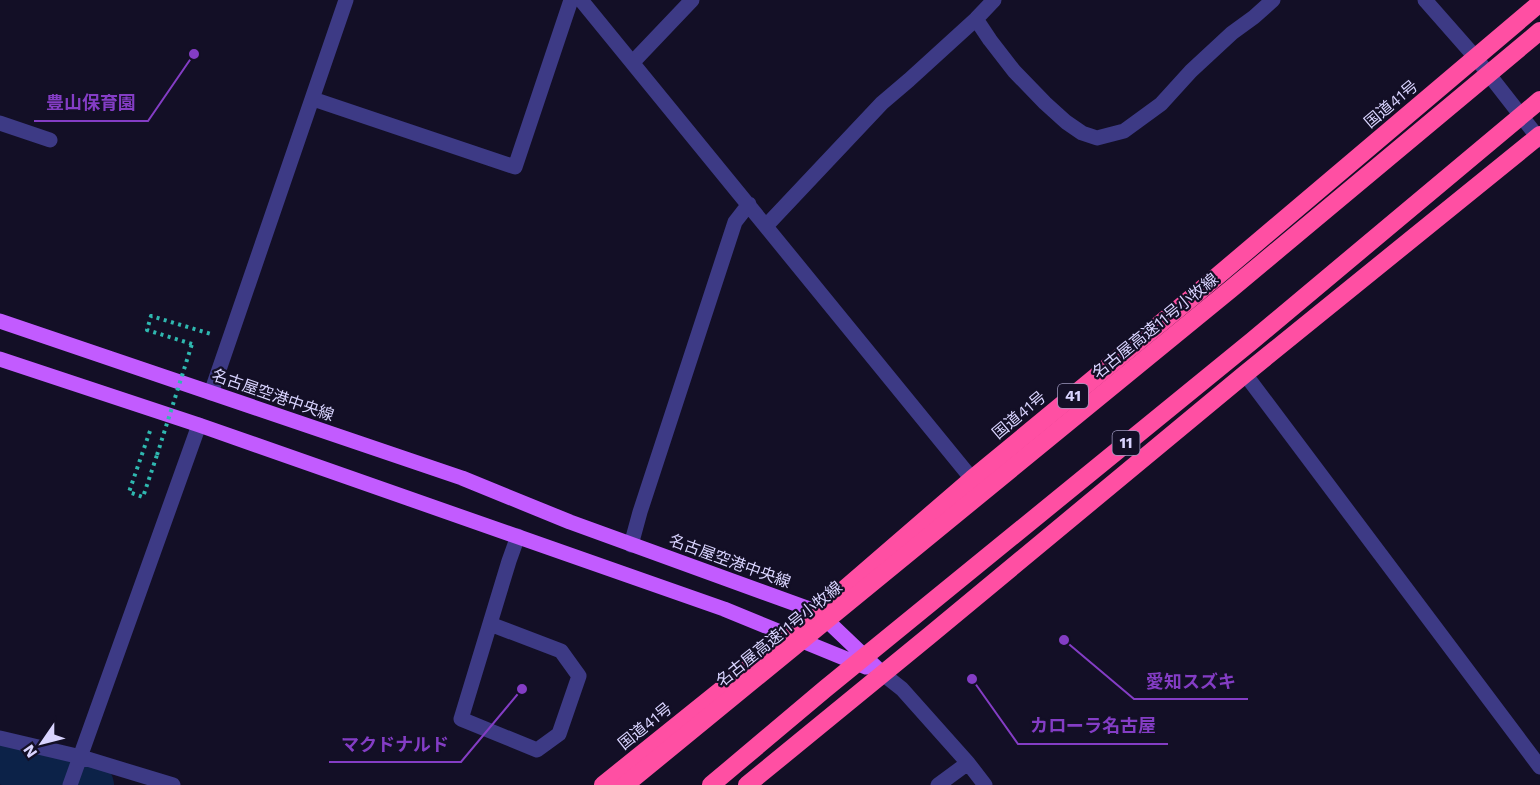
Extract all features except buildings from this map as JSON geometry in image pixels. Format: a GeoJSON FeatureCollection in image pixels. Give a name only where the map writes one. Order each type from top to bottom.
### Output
{"type":"FeatureCollection","features":[{"type":"Feature","properties":{"kind":"highway","name":"国道41号"},"geometry":{"type":"LineString","coordinates":[[603,785],[818,612],[972,479],[1204,288],[1540,3]]}},
{"type":"Feature","properties":{"kind":"highway","name":"名古屋高速11号小牧線"},"geometry":{"type":"LineString","coordinates":[[625,785],[1231,289],[1540,31]]}},
{"type":"Feature","properties":{"kind":"highway","name":"11"},"geometry":{"type":"LineString","coordinates":[[711,785],[1540,100]]}},
{"type":"Feature","properties":{"kind":"highway"},"geometry":{"type":"LineString","coordinates":[[747,785],[1245,374],[1539,137]]}},
{"type":"Feature","properties":{"kind":"main road","name":"名古屋空港中央線"},"geometry":{"type":"LineString","coordinates":[[0,321],[462,478],[631,545],[818,612],[883,674]]}},
{"type":"Feature","properties":{"kind":"main road"},"geometry":{"type":"LineString","coordinates":[[0,359],[199,424],[724,609],[883,674]]}},
{"type":"Feature","properties":{"kind":"street"},"geometry":{"type":"LineString","coordinates":[[211,393],[346,0]]}},
{"type":"Feature","properties":{"kind":"street"},"geometry":{"type":"LineString","coordinates":[[313,99],[515,167],[571,0]]}},
{"type":"Feature","properties":{"kind":"street"},"geometry":{"type":"LineString","coordinates":[[581,0],[972,479]]}},
{"type":"Feature","properties":{"kind":"street"},"geometry":{"type":"LineString","coordinates":[[633,62],[692,0]]}},
{"type":"Feature","properties":{"kind":"street"},"geometry":{"type":"LineString","coordinates":[[766,226],[882,104],[994,0]]}},
{"type":"Feature","properties":{"kind":"street"},"geometry":{"type":"LineString","coordinates":[[976,19],[1014,71],[1045,103],[1082,133],[1097,138],[1124,131],[1161,104],[1199,63],[1273,0]]}},
{"type":"Feature","properties":{"kind":"street"},"geometry":{"type":"LineString","coordinates":[[1425,0],[1476,58],[1539,137]]}},
{"type":"Feature","properties":{"kind":"street"},"geometry":{"type":"LineString","coordinates":[[0,123],[50,140]]}},
{"type":"Feature","properties":{"kind":"street"},"geometry":{"type":"LineString","coordinates":[[631,545],[735,222],[749,204]]}},
{"type":"Feature","properties":{"kind":"street"},"geometry":{"type":"LineString","coordinates":[[1245,374],[1540,767]]}},
{"type":"Feature","properties":{"kind":"street"},"geometry":{"type":"LineString","coordinates":[[70,785],[199,424]]}},
{"type":"Feature","properties":{"kind":"street"},"geometry":{"type":"LineString","coordinates":[[490,624],[561,651],[579,676],[560,734],[537,750],[461,719],[490,624],[518,536]]}},
{"type":"Feature","properties":{"kind":"street"},"geometry":{"type":"LineString","coordinates":[[883,674],[902,689],[969,763],[985,785]]}},
{"type":"Feature","properties":{"kind":"street"},"geometry":{"type":"LineString","coordinates":[[0,738],[81,758],[173,785]]}},
{"type":"Feature","properties":{"kind":"street"},"geometry":{"type":"LineString","coordinates":[[938,785],[969,763]]}},
{"type":"Feature","properties":{"kind":"path"},"geometry":{"type":"LineString","coordinates":[[150,431],[129,492],[143,497],[192,344],[147,330],[151,316],[205,333]]}},
{"type":"Feature","properties":{"kind":"waterway"},"geometry":{"type":"LineString","coordinates":[[0,761],[91,785]]}},
{"type":"Feature","properties":{"kind":"place","name":"豊山保育園"},"geometry":{"type":"Point","coordinates":[194,54]}},
{"type":"Feature","properties":{"kind":"place","name":"愛知スズキ"},"geometry":{"type":"Point","coordinates":[1064,640]}},
{"type":"Feature","properties":{"kind":"place","name":"カローラ名古屋"},"geometry":{"type":"Point","coordinates":[972,679]}},
{"type":"Feature","properties":{"kind":"place","name":"マクドナルド"},"geometry":{"type":"Point","coordinates":[522,689]}}]}
